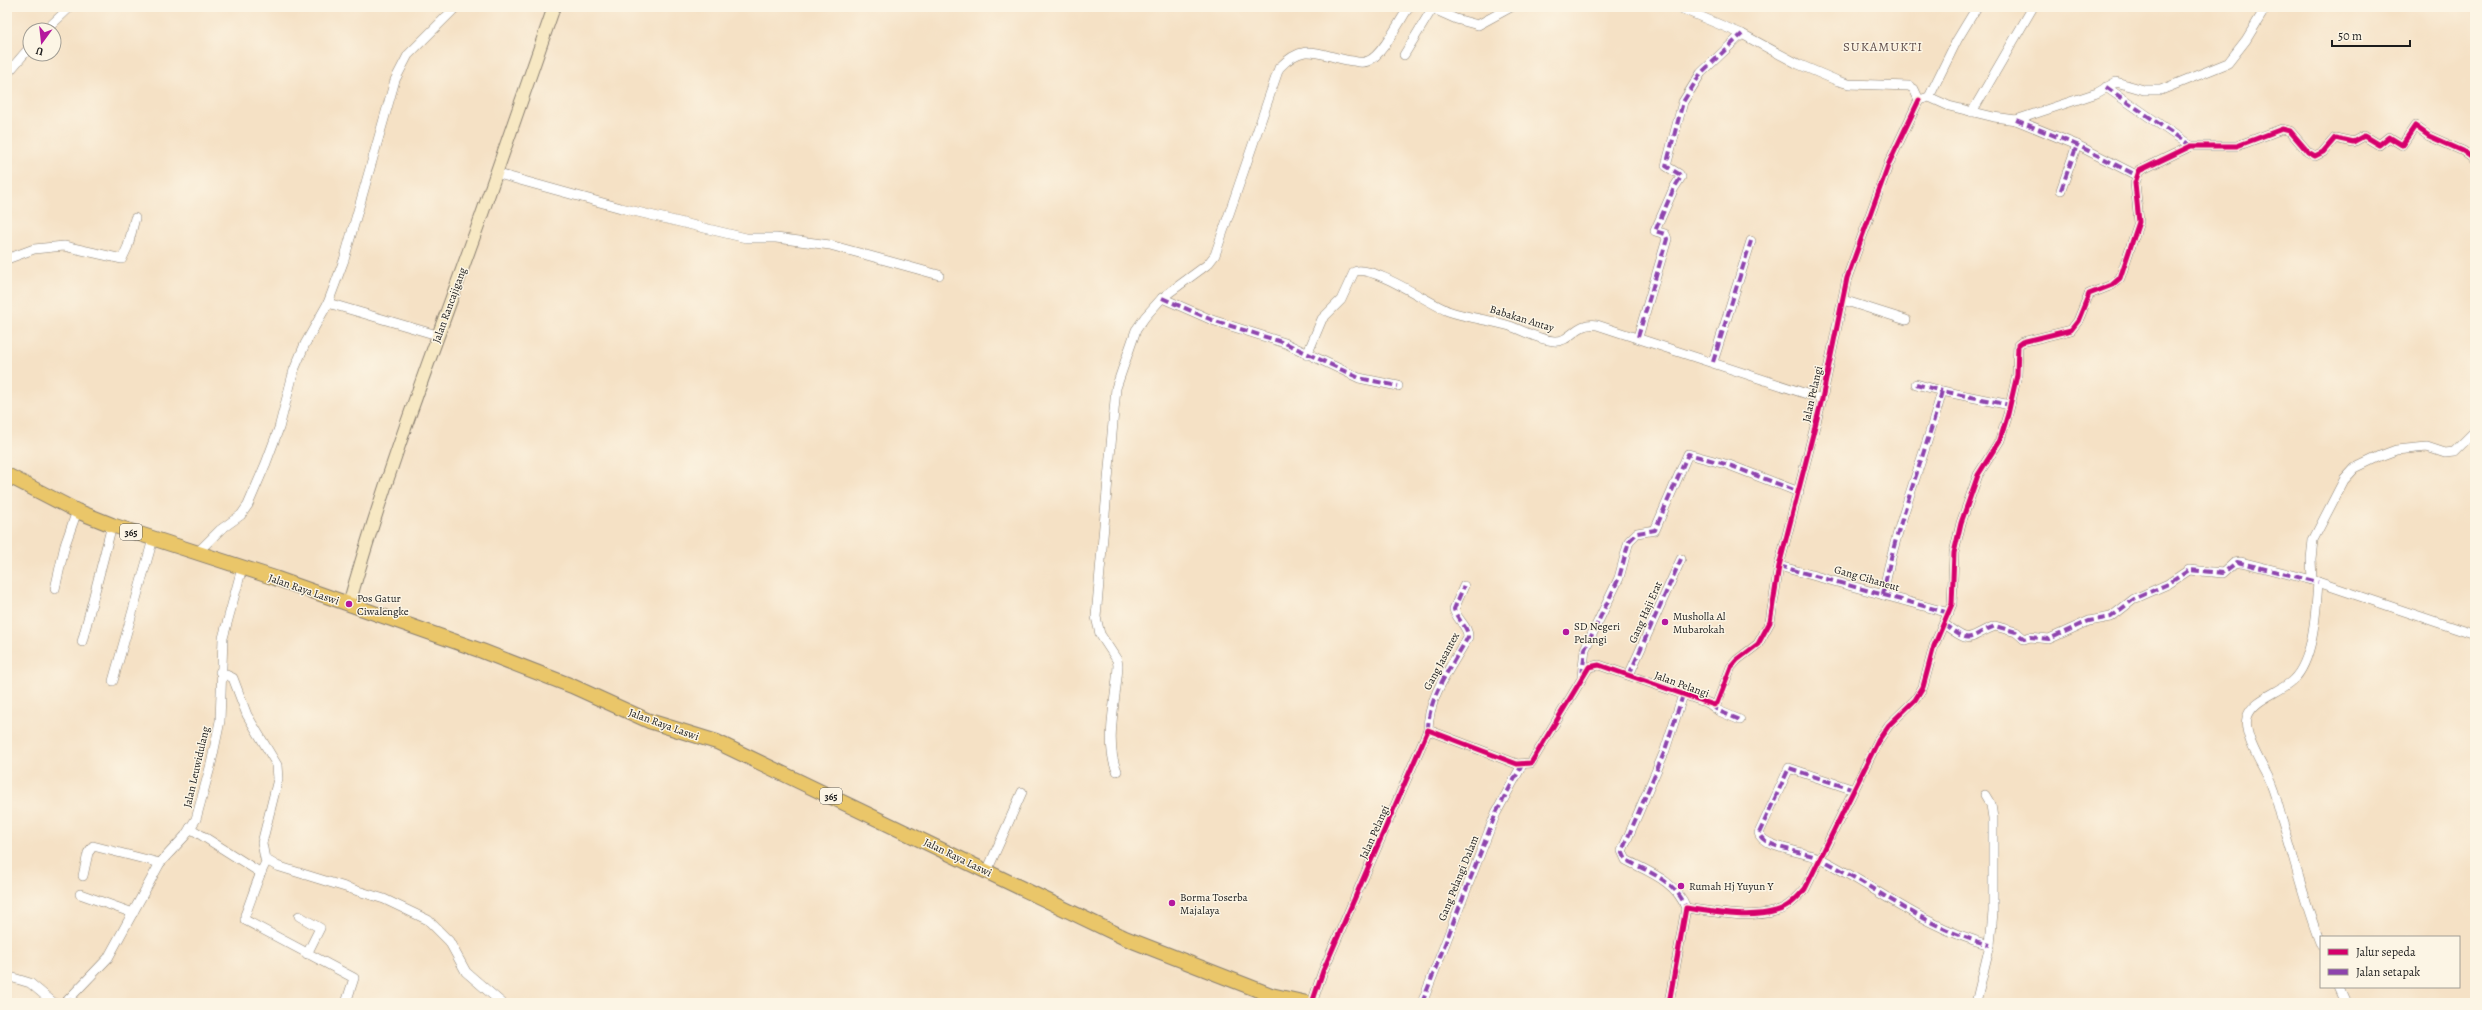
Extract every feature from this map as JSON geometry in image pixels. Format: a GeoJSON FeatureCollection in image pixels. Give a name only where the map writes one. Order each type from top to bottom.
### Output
{"type":"FeatureCollection","features":[{"type":"Feature","properties":{"kind":"main road","name":"Jalan Rancajigang"},"geometry":{"type":"LineString","coordinates":[[349,604],[373,520],[437,335],[554,7]]}},
{"type":"Feature","properties":{"kind":"main road","name":"Jalan Raya Laswi"},"geometry":{"type":"LineString","coordinates":[[7,475],[77,511],[112,525],[268,576],[490,654],[572,686],[650,721],[717,742],[1125,938],[1271,994],[1307,1003]]}},
{"type":"Feature","properties":{"kind":"street"},"geometry":{"type":"LineString","coordinates":[[54,22],[70,7]]}},
{"type":"Feature","properties":{"kind":"street"},"geometry":{"type":"LineString","coordinates":[[197,553],[220,530],[241,515],[248,505],[271,452],[294,370],[305,344],[328,303],[346,254],[395,80],[408,55],[456,7]]}},
{"type":"Feature","properties":{"kind":"street"},"geometry":{"type":"LineString","coordinates":[[1117,771],[1113,762],[1112,747],[1118,665],[1117,660],[1100,634],[1096,617],[1114,399],[1116,388],[1136,330],[1162,298],[1208,264],[1215,255],[1279,68],[1288,58],[1305,52],[1316,52],[1348,61],[1368,61],[1378,54],[1409,7]]}},
{"type":"Feature","properties":{"kind":"street"},"geometry":{"type":"LineString","coordinates":[[1404,55],[1430,8],[1456,19],[1478,25],[1511,7]]}},
{"type":"Feature","properties":{"kind":"street"},"geometry":{"type":"LineString","coordinates":[[1678,7],[1742,34],[1823,76],[1849,84],[1909,86],[1914,89],[1919,100],[1929,97],[1972,112],[2016,120],[2076,145],[2136,175]]}},
{"type":"Feature","properties":{"kind":"street"},"geometry":{"type":"LineString","coordinates":[[1929,97],[1957,40],[1977,7]]}},
{"type":"Feature","properties":{"kind":"street"},"geometry":{"type":"LineString","coordinates":[[1972,112],[2033,7]]}},
{"type":"Feature","properties":{"kind":"street"},"geometry":{"type":"LineString","coordinates":[[2016,120],[2097,93],[2106,87],[2119,82],[2144,90],[2161,90],[2228,63],[2237,54],[2266,7]]}},
{"type":"Feature","properties":{"kind":"street"},"geometry":{"type":"LineString","coordinates":[[1638,337],[1667,239],[1664,234],[1655,231],[1674,188],[1681,178],[1681,175],[1666,166],[1683,102],[1701,73],[1742,34]]}},
{"type":"Feature","properties":{"kind":"street"},"geometry":{"type":"LineString","coordinates":[[7,74],[22,56]]}},
{"type":"Feature","properties":{"kind":"street"},"geometry":{"type":"LineString","coordinates":[[2106,87],[2191,146]]}},
{"type":"Feature","properties":{"kind":"street","name":"Jalan Pelangi"},"geometry":{"type":"LineString","coordinates":[[1522,765],[1531,763],[1582,676],[1589,667],[1594,665],[1629,675],[1711,705],[1717,703],[1731,667],[1737,660],[1758,644],[1766,630],[1775,600],[1779,566],[1822,399],[1847,278],[1870,210],[1889,163],[1919,100]]}},
{"type":"Feature","properties":{"kind":"street"},"geometry":{"type":"LineString","coordinates":[[1686,908],[1727,913],[1776,911],[1789,905],[1805,889],[1878,741],[1889,725],[1920,694],[1934,646],[1949,613],[1953,593],[1954,553],[1960,529],[1978,475],[2000,440],[2010,405],[2017,375],[2018,345],[2022,342],[2071,330],[2078,321],[2089,294],[2112,285],[2120,278],[2139,222],[2135,183],[2136,175],[2139,171],[2191,146],[2237,146],[2285,129],[2293,135],[2308,152],[2315,156],[2322,152],[2335,138],[2353,142],[2364,136],[2379,145],[2389,137],[2402,146],[2415,126],[2429,136],[2463,151],[2475,160]]}},
{"type":"Feature","properties":{"kind":"street"},"geometry":{"type":"LineString","coordinates":[[2061,190],[2076,145]]}},
{"type":"Feature","properties":{"kind":"street"},"geometry":{"type":"LineString","coordinates":[[495,174],[621,208],[746,238],[776,238],[830,245],[939,275]]}},
{"type":"Feature","properties":{"kind":"street"},"geometry":{"type":"LineString","coordinates":[[7,259],[34,249],[64,246],[122,259],[128,246],[135,218]]}},
{"type":"Feature","properties":{"kind":"street"},"geometry":{"type":"LineString","coordinates":[[1713,362],[1751,242]]}},
{"type":"Feature","properties":{"kind":"street","name":"Babakan Antay"},"geometry":{"type":"LineString","coordinates":[[1307,355],[1322,319],[1341,300],[1354,272],[1358,270],[1372,273],[1393,282],[1449,311],[1512,326],[1554,341],[1567,337],[1586,324],[1597,325],[1638,337],[1822,399]]}},
{"type":"Feature","properties":{"kind":"street"},"geometry":{"type":"LineString","coordinates":[[1162,298],[1199,315],[1272,339],[1365,381],[1398,386]]}},
{"type":"Feature","properties":{"kind":"street"},"geometry":{"type":"LineString","coordinates":[[1843,300],[1906,320]]}},
{"type":"Feature","properties":{"kind":"street"},"geometry":{"type":"LineString","coordinates":[[328,303],[437,335]]}},
{"type":"Feature","properties":{"kind":"street"},"geometry":{"type":"LineString","coordinates":[[1916,384],[2010,405]]}},
{"type":"Feature","properties":{"kind":"street"},"geometry":{"type":"LineString","coordinates":[[1883,595],[1890,557],[1929,442],[1942,391]]}},
{"type":"Feature","properties":{"kind":"street"},"geometry":{"type":"LineString","coordinates":[[2320,942],[2278,801],[2250,740],[2246,720],[2249,711],[2255,705],[2292,680],[2301,670],[2306,657],[2316,612],[2315,581],[2311,559],[2313,540],[2344,480],[2355,468],[2396,450],[2427,447],[2445,453],[2454,452],[2475,431]]}},
{"type":"Feature","properties":{"kind":"street"},"geometry":{"type":"LineString","coordinates":[[1582,676],[1585,649],[1619,578],[1629,541],[1637,533],[1654,530],[1688,454],[1729,465],[1799,492]]}},
{"type":"Feature","properties":{"kind":"street"},"geometry":{"type":"LineString","coordinates":[[54,589],[65,545],[77,511]]}},
{"type":"Feature","properties":{"kind":"street"},"geometry":{"type":"LineString","coordinates":[[82,642],[112,525]]}},
{"type":"Feature","properties":{"kind":"street"},"geometry":{"type":"LineString","coordinates":[[113,681],[153,539]]}},
{"type":"Feature","properties":{"kind":"street","name":"Gang Haji Erat"},"geometry":{"type":"LineString","coordinates":[[1629,675],[1681,560]]}},
{"type":"Feature","properties":{"kind":"street"},"geometry":{"type":"LineString","coordinates":[[1944,624],[1962,637],[1971,639],[1995,626],[2004,627],[2016,632],[2024,639],[2030,637],[2049,639],[2089,621],[2111,617],[2134,599],[2168,584],[2189,570],[2223,573],[2234,563],[2242,562],[2315,581],[2475,635]]}},
{"type":"Feature","properties":{"kind":"street","name":"Gang Cihaneut"},"geometry":{"type":"LineString","coordinates":[[1779,566],[1949,613]]}},
{"type":"Feature","properties":{"kind":"street","name":"Jalan Leuwidulang"},"geometry":{"type":"LineString","coordinates":[[70,1002],[108,958],[160,863],[190,828],[199,811],[213,756],[220,720],[225,674],[223,638],[242,568]]}},
{"type":"Feature","properties":{"kind":"street","name":"Gang Jasantex"},"geometry":{"type":"LineString","coordinates":[[1428,730],[1430,708],[1446,674],[1468,637],[1468,630],[1457,618],[1454,609],[1464,586]]}},
{"type":"Feature","properties":{"kind":"street"},"geometry":{"type":"LineString","coordinates":[[225,674],[247,715],[277,765],[278,779],[261,847],[264,866],[245,915],[246,920],[354,978],[346,1003]]}},
{"type":"Feature","properties":{"kind":"street"},"geometry":{"type":"LineString","coordinates":[[1669,1003],[1686,908],[1682,896],[1675,889],[1654,874],[1626,860],[1622,851],[1664,753],[1683,695]]}},
{"type":"Feature","properties":{"kind":"street"},"geometry":{"type":"LineString","coordinates":[[1711,705],[1719,711],[1740,720]]}},
{"type":"Feature","properties":{"kind":"street"},"geometry":{"type":"LineString","coordinates":[[1428,730],[1522,765]]}},
{"type":"Feature","properties":{"kind":"street","name":"Jalan Pelangi"},"geometry":{"type":"LineString","coordinates":[[1312,1003],[1323,970],[1428,730]]}},
{"type":"Feature","properties":{"kind":"street","name":"Gang Pelangi Dalam"},"geometry":{"type":"LineString","coordinates":[[1422,1003],[1496,813],[1522,765]]}},
{"type":"Feature","properties":{"kind":"street"},"geometry":{"type":"LineString","coordinates":[[1854,790],[1794,768],[1787,770],[1759,836],[1767,843],[1821,859],[1919,916],[1962,937],[1990,944]]}},
{"type":"Feature","properties":{"kind":"street"},"geometry":{"type":"LineString","coordinates":[[986,871],[1022,792]]}},
{"type":"Feature","properties":{"kind":"street"},"geometry":{"type":"LineString","coordinates":[[1976,1003],[1990,944],[1993,912],[1992,818],[1991,805],[1985,795]]}},
{"type":"Feature","properties":{"kind":"street"},"geometry":{"type":"LineString","coordinates":[[190,828],[264,866],[384,899],[428,920],[449,941],[466,972],[502,1003]]}},
{"type":"Feature","properties":{"kind":"street"},"geometry":{"type":"LineString","coordinates":[[83,876],[88,853],[93,846],[160,863]]}},
{"type":"Feature","properties":{"kind":"street"},"geometry":{"type":"LineString","coordinates":[[80,894],[133,913]]}},
{"type":"Feature","properties":{"kind":"street"},"geometry":{"type":"LineString","coordinates":[[299,916],[320,928],[307,954]]}},
{"type":"Feature","properties":{"kind":"street"},"geometry":{"type":"LineString","coordinates":[[7,976],[30,983],[54,1003]]}},
{"type":"Feature","properties":{"kind":"street"},"geometry":{"type":"LineString","coordinates":[[2338,988],[2345,1003]]}},
{"type":"Feature","properties":{"kind":"marked path"},"geometry":{"type":"LineString","coordinates":[[1638,337],[1667,239],[1665,234],[1655,231],[1674,188],[1681,177],[1679,174],[1666,166],[1683,102],[1701,73],[1742,34]]}},
{"type":"Feature","properties":{"kind":"marked path"},"geometry":{"type":"LineString","coordinates":[[2106,87],[2191,146]]}},
{"type":"Feature","properties":{"kind":"marked path"},"geometry":{"type":"LineString","coordinates":[[2016,120],[2077,145],[2136,175]]}},
{"type":"Feature","properties":{"kind":"marked path"},"geometry":{"type":"LineString","coordinates":[[2061,190],[2077,145]]}},
{"type":"Feature","properties":{"kind":"marked path"},"geometry":{"type":"LineString","coordinates":[[1713,362],[1751,241]]}},
{"type":"Feature","properties":{"kind":"marked path"},"geometry":{"type":"LineString","coordinates":[[1162,298],[1212,320],[1285,343],[1359,378],[1398,386]]}},
{"type":"Feature","properties":{"kind":"marked path"},"geometry":{"type":"LineString","coordinates":[[1916,384],[1942,391]]}},
{"type":"Feature","properties":{"kind":"marked path"},"geometry":{"type":"LineString","coordinates":[[1883,595],[1888,569],[1902,518],[1942,391],[2010,405]]}},
{"type":"Feature","properties":{"kind":"marked path"},"geometry":{"type":"LineString","coordinates":[[1582,676],[1585,649],[1619,578],[1629,541],[1637,533],[1655,530],[1688,454],[1729,465],[1799,492]]}},
{"type":"Feature","properties":{"kind":"marked path"},"geometry":{"type":"LineString","coordinates":[[1629,675],[1681,559]]}},
{"type":"Feature","properties":{"kind":"marked path"},"geometry":{"type":"LineString","coordinates":[[1944,624],[1953,631],[1965,637],[1974,636],[1995,626],[2016,632],[2024,639],[2030,637],[2049,639],[2089,621],[2111,617],[2134,599],[2168,584],[2189,570],[2223,573],[2237,562],[2318,582]]}},
{"type":"Feature","properties":{"kind":"marked path"},"geometry":{"type":"LineString","coordinates":[[1779,566],[1949,613]]}},
{"type":"Feature","properties":{"kind":"marked path"},"geometry":{"type":"LineString","coordinates":[[1428,730],[1429,717],[1436,693],[1468,637],[1467,630],[1455,613],[1454,609],[1464,586]]}},
{"type":"Feature","properties":{"kind":"marked path"},"geometry":{"type":"LineString","coordinates":[[1683,695],[1664,753],[1622,851],[1626,860],[1653,874],[1676,891],[1686,908]]}},
{"type":"Feature","properties":{"kind":"marked path"},"geometry":{"type":"LineString","coordinates":[[1711,705],[1719,711],[1740,720]]}},
{"type":"Feature","properties":{"kind":"marked path"},"geometry":{"type":"LineString","coordinates":[[1422,1003],[1496,813],[1522,765]]}},
{"type":"Feature","properties":{"kind":"marked path"},"geometry":{"type":"LineString","coordinates":[[1854,790],[1789,768],[1759,833],[1762,838],[1777,846],[1821,859],[1944,929],[1966,938],[1990,945]]}},
{"type":"Feature","properties":{"kind":"marked path"},"geometry":{"type":"LineString","coordinates":[[69,1000],[74,1003]]}},
{"type":"Feature","properties":{"kind":"cycle path"},"geometry":{"type":"LineString","coordinates":[[1312,1003],[1323,971],[1428,730],[1517,764],[1531,763],[1589,667],[1599,665],[1714,705],[1717,703],[1731,667],[1737,660],[1758,644],[1770,622],[1779,566],[1822,399],[1847,278],[1889,163],[1919,100]]}},
{"type":"Feature","properties":{"kind":"cycle path"},"geometry":{"type":"LineString","coordinates":[[1669,1003],[1686,908],[1743,915],[1780,910],[1795,899],[1805,889],[1878,741],[1889,725],[1915,700],[1923,687],[1934,646],[1952,604],[1954,553],[1961,523],[1978,475],[2000,440],[2008,414],[2017,375],[2018,345],[2022,342],[2071,330],[2078,321],[2089,294],[2112,285],[2120,278],[2139,222],[2135,183],[2139,171],[2191,146],[2237,146],[2282,129],[2290,131],[2308,152],[2315,156],[2323,152],[2335,138],[2353,142],[2364,136],[2379,145],[2389,137],[2402,145],[2415,126],[2429,136],[2463,151],[2475,160]]}},
{"type":"Feature","properties":{"kind":"place","name":"Pos Gatur Ciwalengke"},"geometry":{"type":"Point","coordinates":[349,604]}},
{"type":"Feature","properties":{"kind":"place","name":"Musholla Al Mubarokah"},"geometry":{"type":"Point","coordinates":[1665,622]}},
{"type":"Feature","properties":{"kind":"place","name":"SD Negeri Pelangi"},"geometry":{"type":"Point","coordinates":[1566,632]}},
{"type":"Feature","properties":{"kind":"place","name":"Rumah Hj Yuyun Y"},"geometry":{"type":"Point","coordinates":[1681,886]}},
{"type":"Feature","properties":{"kind":"place","name":"Borma Toserba Majalaya"},"geometry":{"type":"Point","coordinates":[1172,903]}},
{"type":"Feature","properties":{"kind":"district","name":"SUKAMUKTI"},"geometry":{"type":"Point","coordinates":[1883,46]}}]}
